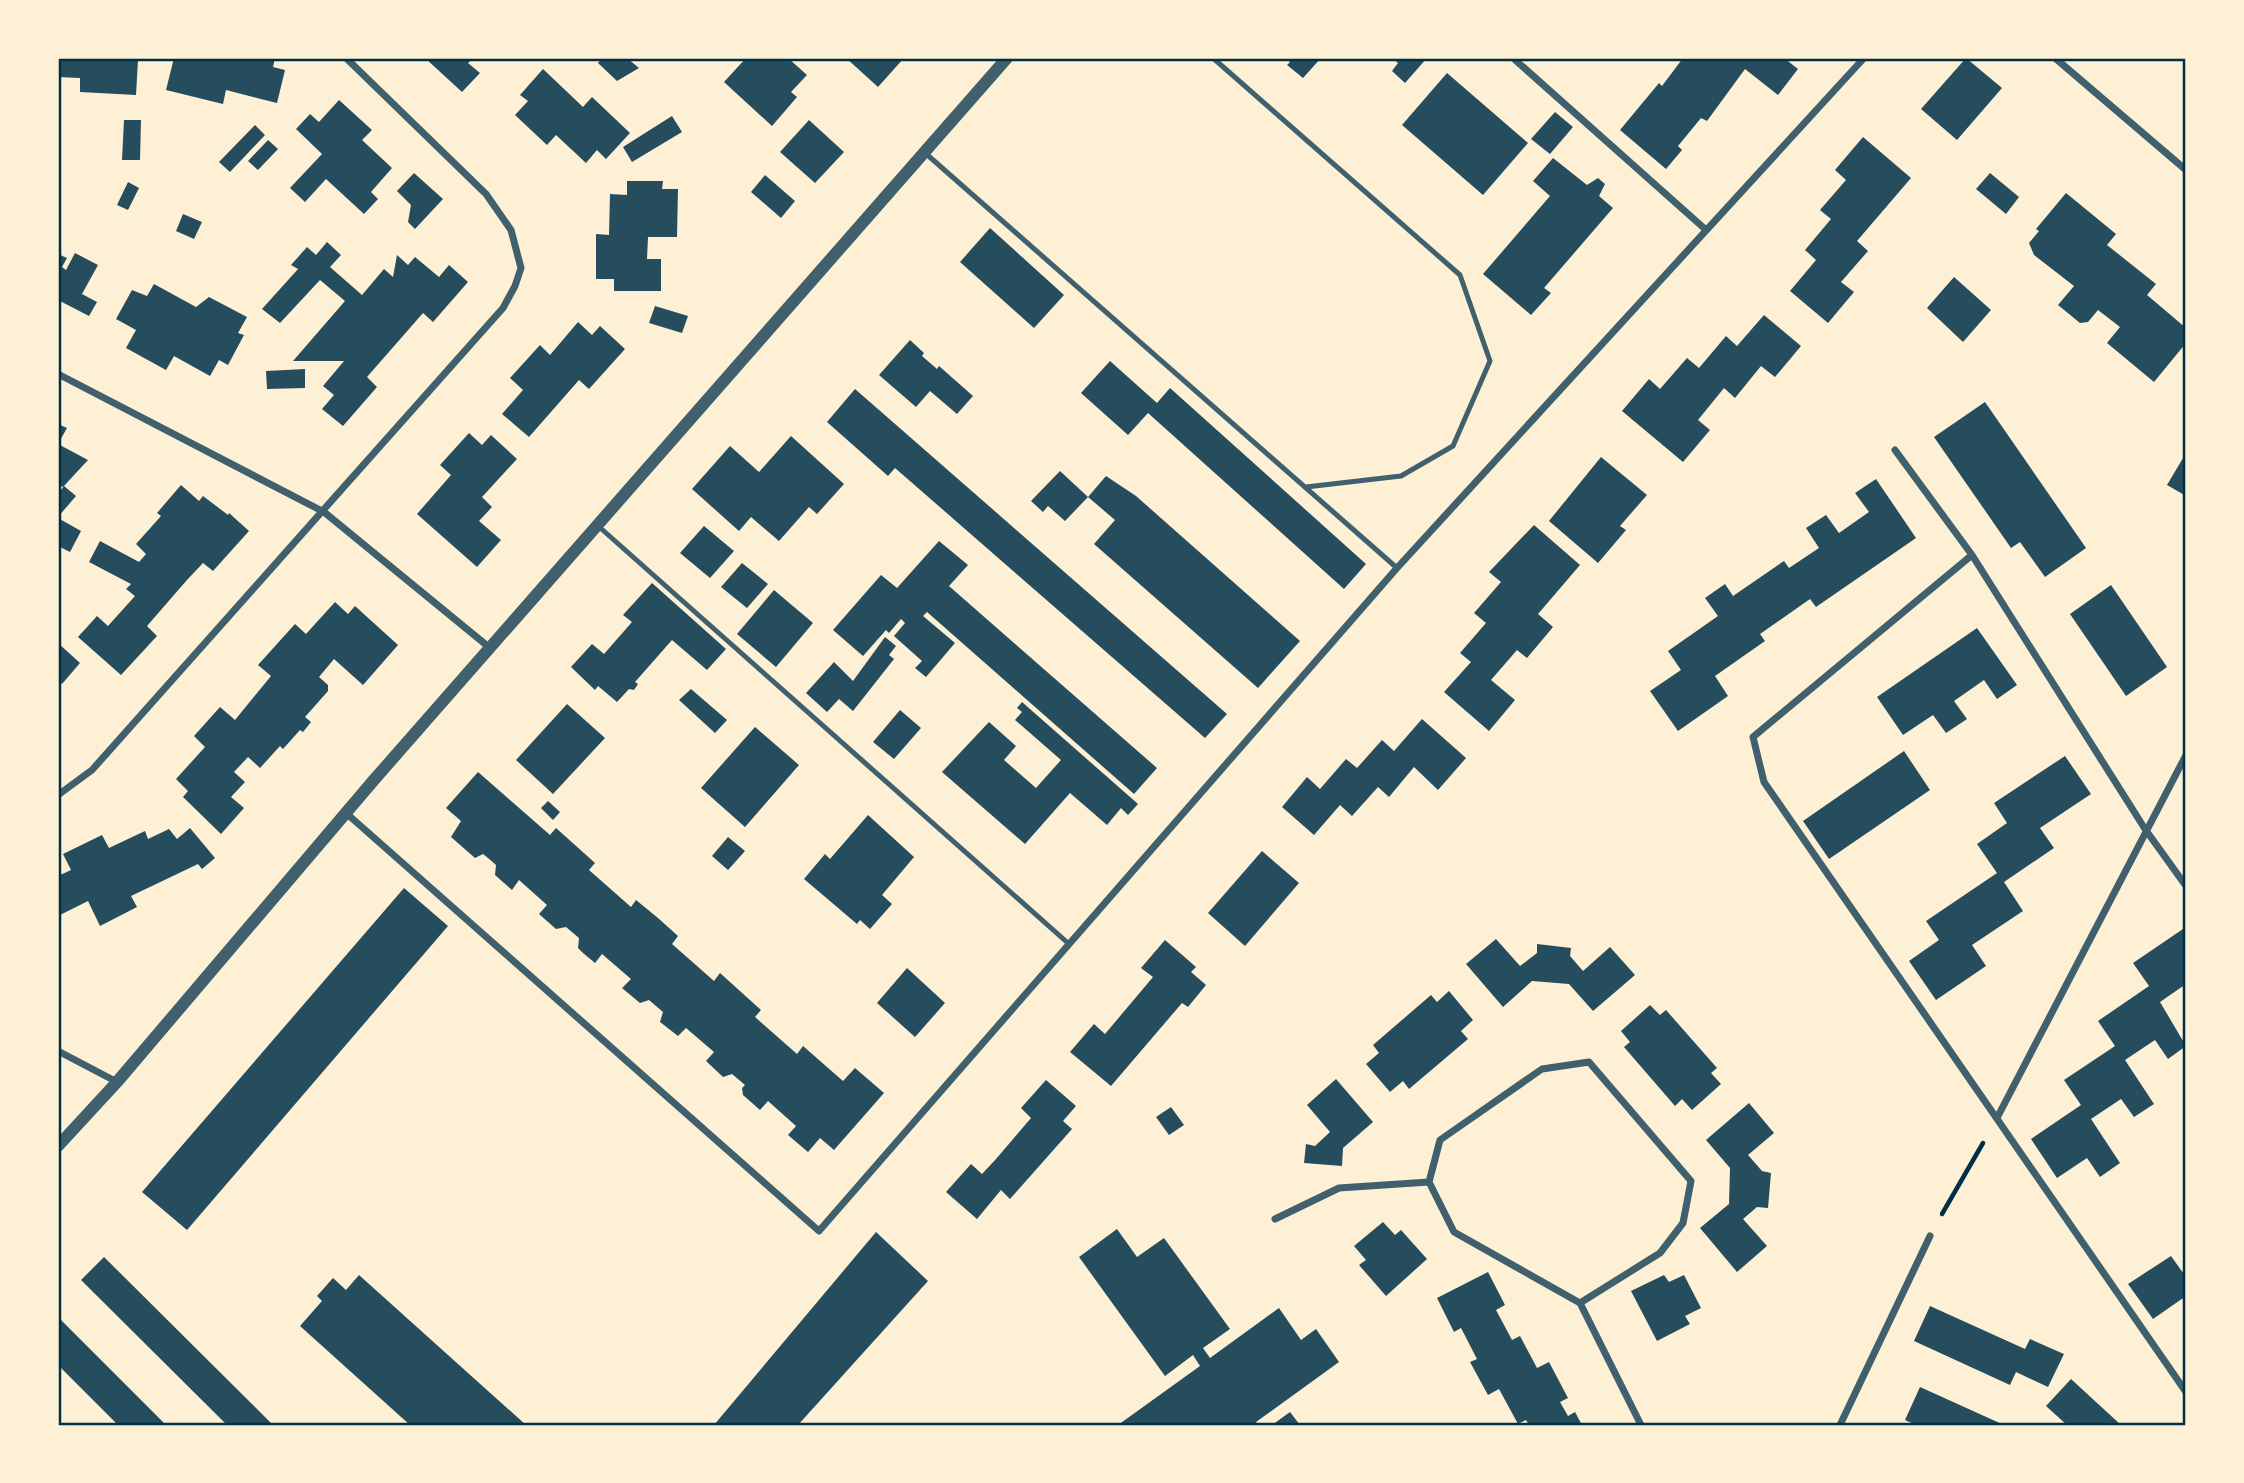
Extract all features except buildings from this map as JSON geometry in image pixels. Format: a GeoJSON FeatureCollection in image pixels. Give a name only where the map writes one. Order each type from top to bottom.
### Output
{"type":"FeatureCollection","features":[{"type":"Feature","properties":{"kind":"street"},"geometry":{"type":"LineString","coordinates":[[58,795],[92,771],[503,307],[515,286],[521,268],[511,230],[486,194],[346,58]]}},
{"type":"Feature","properties":{"kind":"street"},"geometry":{"type":"LineString","coordinates":[[58,1146],[117,1083],[346,813],[1007,58]]}},
{"type":"Feature","properties":{"kind":"street"},"geometry":{"type":"LineString","coordinates":[[1513,58],[1705,229]]}},
{"type":"Feature","properties":{"kind":"street"},"geometry":{"type":"LineString","coordinates":[[346,813],[819,1231],[1397,568],[1864,58]]}},
{"type":"Feature","properties":{"kind":"street"},"geometry":{"type":"LineString","coordinates":[[2055,58],[2186,170]]}},
{"type":"Feature","properties":{"kind":"street"},"geometry":{"type":"LineString","coordinates":[[58,374],[324,512],[490,648]]}},
{"type":"Feature","properties":{"kind":"street"},"geometry":{"type":"LineString","coordinates":[[1895,450],[1972,555],[2145,829],[2186,886]]}},
{"type":"Feature","properties":{"kind":"street"},"geometry":{"type":"LineString","coordinates":[[1972,555],[1754,737],[1764,782],[2186,1392]]}},
{"type":"Feature","properties":{"kind":"street"},"geometry":{"type":"LineString","coordinates":[[1997,1118],[2145,829],[2186,755]]}},
{"type":"Feature","properties":{"kind":"street"},"geometry":{"type":"LineString","coordinates":[[58,1051],[117,1083]]}},
{"type":"Feature","properties":{"kind":"street"},"geometry":{"type":"LineString","coordinates":[[1580,1303],[1660,1253],[1683,1223],[1691,1181],[1589,1062],[1542,1069],[1440,1140],[1429,1182],[1454,1233],[1580,1303],[1641,1425]]}},
{"type":"Feature","properties":{"kind":"street"},"geometry":{"type":"LineString","coordinates":[[1275,1219],[1339,1188],[1429,1182]]}},
{"type":"Feature","properties":{"kind":"street"},"geometry":{"type":"LineString","coordinates":[[1840,1425],[1930,1236]]}},
{"type":"Feature","properties":{"kind":"lane"},"geometry":{"type":"LineString","coordinates":[[1213,58],[1460,275],[1490,361],[1453,446],[1401,476],[1306,486]]}},
{"type":"Feature","properties":{"kind":"lane"},"geometry":{"type":"LineString","coordinates":[[925,152],[1397,568]]}},
{"type":"Feature","properties":{"kind":"lane"},"geometry":{"type":"LineString","coordinates":[[597,525],[1069,944]]}},
{"type":"Feature","properties":{"kind":"path"},"geometry":{"type":"LineString","coordinates":[[1930,1236],[1997,1118]]}}]}
